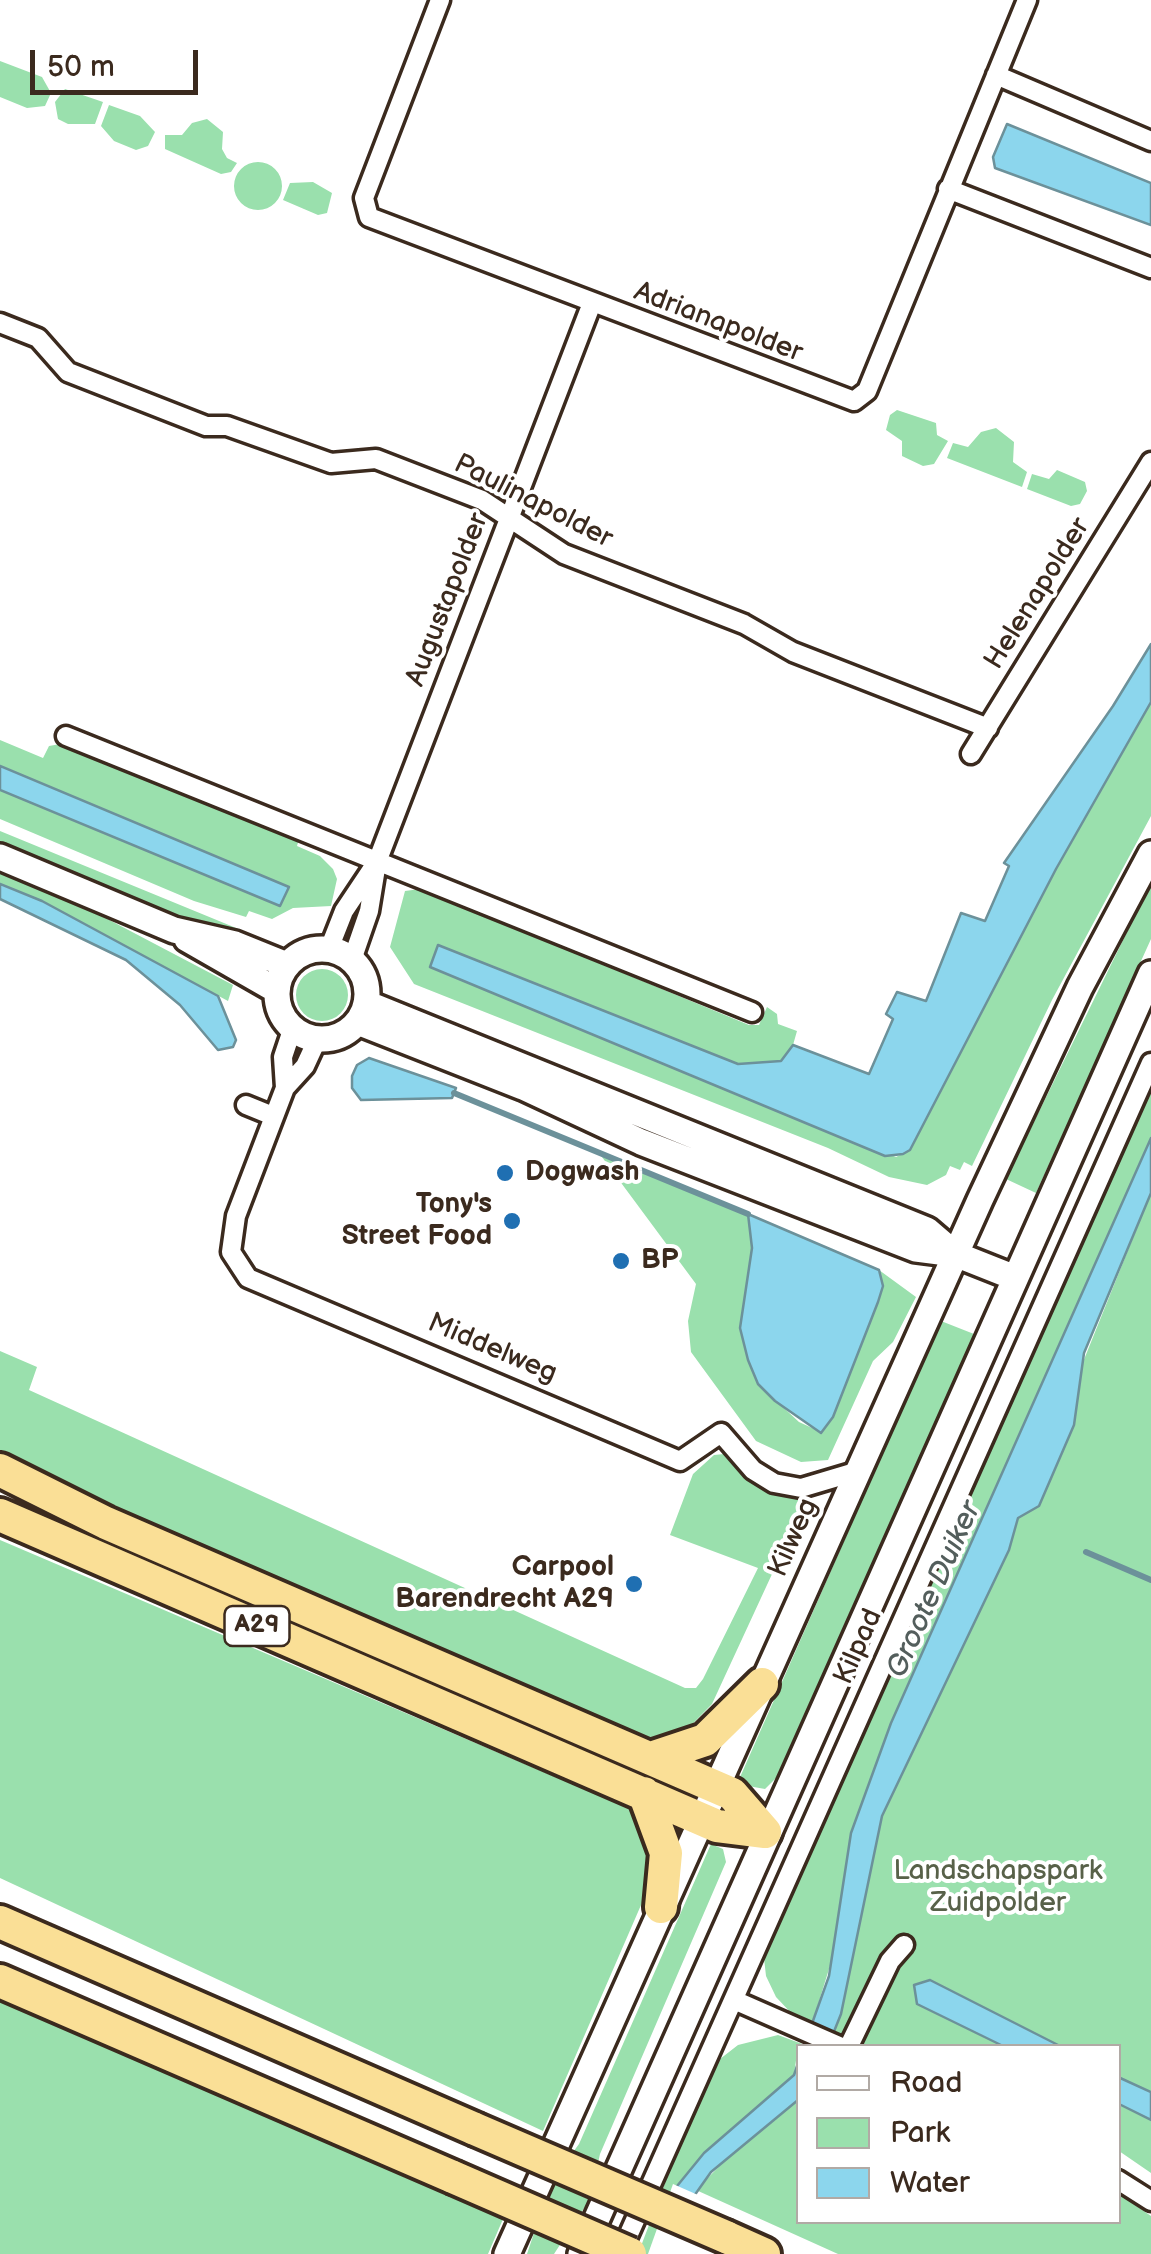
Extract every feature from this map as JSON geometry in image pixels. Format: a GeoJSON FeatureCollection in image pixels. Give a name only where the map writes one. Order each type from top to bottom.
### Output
{"type":"FeatureCollection","features":[{"type":"Feature","properties":{"kind":"highway","name":"A29"},"geometry":{"type":"LineString","coordinates":[[0,1470],[106,1523],[732,1794],[765,1832]]}},
{"type":"Feature","properties":{"kind":"highway","name":"A29"},"geometry":{"type":"LineString","coordinates":[[0,1515],[717,1826],[765,1832]]}},
{"type":"Feature","properties":{"kind":"highway"},"geometry":{"type":"LineString","coordinates":[[650,1758],[705,1740],[762,1684]]}},
{"type":"Feature","properties":{"kind":"highway"},"geometry":{"type":"LineString","coordinates":[[644,1793],[666,1852],[661,1907]]}},
{"type":"Feature","properties":{"kind":"highway"},"geometry":{"type":"LineString","coordinates":[[0,1922],[764,2254]]}},
{"type":"Feature","properties":{"kind":"highway"},"geometry":{"type":"LineString","coordinates":[[0,1981],[630,2254]]}},
{"type":"Feature","properties":{"kind":"main road","name":"Kilweg"},"geometry":{"type":"LineString","coordinates":[[507,2254],[955,1254],[1080,988],[1151,854]]}},
{"type":"Feature","properties":{"kind":"main road"},"geometry":{"type":"LineString","coordinates":[[0,857],[174,930],[236,944],[287,965]]}},
{"type":"Feature","properties":{"kind":"main road"},"geometry":{"type":"LineString","coordinates":[[174,930],[227,966],[276,990]]}},
{"type":"Feature","properties":{"kind":"main road"},"geometry":{"type":"LineString","coordinates":[[314,949],[341,955],[362,972],[362,1012],[332,1039],[317,1040],[292,1030],[277,1005],[276,990],[287,965],[314,949]]}},
{"type":"Feature","properties":{"kind":"main road"},"geometry":{"type":"LineString","coordinates":[[581,2254],[765,1832],[1151,974]]}},
{"type":"Feature","properties":{"kind":"main road"},"geometry":{"type":"LineString","coordinates":[[362,1012],[641,1142],[916,1249],[955,1254],[1013,1277]]}},
{"type":"Feature","properties":{"kind":"street","name":"Adrianapolder"},"geometry":{"type":"LineString","coordinates":[[440,0],[364,198],[369,216],[854,402],[866,391],[1027,0]]}},
{"type":"Feature","properties":{"kind":"street"},"geometry":{"type":"LineString","coordinates":[[996,75],[1151,141]]}},
{"type":"Feature","properties":{"kind":"street"},"geometry":{"type":"LineString","coordinates":[[948,190],[1151,268]]}},
{"type":"Feature","properties":{"kind":"street","name":"Augustapolder"},"geometry":{"type":"LineString","coordinates":[[341,955],[369,910],[377,862],[592,304]]}},
{"type":"Feature","properties":{"kind":"street","name":"Paulinapolder"},"geometry":{"type":"LineString","coordinates":[[0,323],[38,338],[68,372],[206,426],[227,426],[331,464],[376,459],[482,500],[564,554],[744,624],[793,652],[988,728]]}},
{"type":"Feature","properties":{"kind":"street","name":"Helenapolder"},"geometry":{"type":"LineString","coordinates":[[971,754],[1151,462]]}},
{"type":"Feature","properties":{"kind":"street"},"geometry":{"type":"LineString","coordinates":[[66,736],[752,1012]]}},
{"type":"Feature","properties":{"kind":"street","name":"Middelweg"},"geometry":{"type":"LineString","coordinates":[[285,1088],[282,1057],[292,1030]]}},
{"type":"Feature","properties":{"kind":"street","name":"Middelweg"},"geometry":{"type":"LineString","coordinates":[[317,1040],[305,1066],[285,1088],[236,1216],[230,1252],[248,1278],[680,1461],[721,1432],[753,1470],[774,1482],[802,1488],[858,1471]]}},
{"type":"Feature","properties":{"kind":"street","name":"Kilpad"},"geometry":{"type":"LineString","coordinates":[[620,2254],[1151,1062]]}},
{"type":"Feature","properties":{"kind":"street"},"geometry":{"type":"LineString","coordinates":[[246,1105],[274,1116]]}},
{"type":"Feature","properties":{"kind":"street"},"geometry":{"type":"LineString","coordinates":[[841,2044],[904,1944]]}},
{"type":"Feature","properties":{"kind":"street"},"geometry":{"type":"LineString","coordinates":[[734,2000],[835,2044]]}},
{"type":"Feature","properties":{"kind":"street"},"geometry":{"type":"LineString","coordinates":[[1121,2182],[1151,2200]]}},
{"type":"Feature","properties":{"kind":"green space"},"geometry":{"type":"Polygon","coordinates":[[[0,61],[42,77],[51,93],[45,106],[27,108],[0,97],[0,61]]]}},
{"type":"Feature","properties":{"kind":"green space"},"geometry":{"type":"Polygon","coordinates":[[[65,89],[103,102],[95,124],[68,124],[58,119],[55,102],[65,89]]]}},
{"type":"Feature","properties":{"kind":"green space"},"geometry":{"type":"Polygon","coordinates":[[[109,105],[140,116],[155,132],[148,146],[136,150],[114,141],[101,126],[109,105]]]}},
{"type":"Feature","properties":{"kind":"green space"},"geometry":{"type":"Polygon","coordinates":[[[207,119],[223,132],[222,149],[227,158],[237,163],[231,172],[221,174],[165,149],[165,135],[182,135],[192,123],[207,119]]]}},
{"type":"Feature","properties":{"kind":"green space"},"geometry":{"type":"Polygon","coordinates":[[[258,162],[275,169],[282,186],[275,203],[258,210],[241,203],[234,186],[241,169],[258,162]]]}},
{"type":"Feature","properties":{"kind":"green space"},"geometry":{"type":"Polygon","coordinates":[[[313,182],[332,193],[327,213],[318,215],[283,200],[290,183],[313,182]]]}},
{"type":"Feature","properties":{"kind":"green space"},"geometry":{"type":"Polygon","coordinates":[[[897,410],[936,423],[937,435],[948,441],[934,464],[923,466],[902,456],[902,441],[886,430],[890,415],[897,410]]]}},
{"type":"Feature","properties":{"kind":"green space"},"geometry":{"type":"Polygon","coordinates":[[[996,428],[1014,442],[1013,462],[1027,472],[1022,487],[947,458],[953,443],[968,447],[981,432],[996,428]]]}},
{"type":"Feature","properties":{"kind":"green space"},"geometry":{"type":"Polygon","coordinates":[[[1057,470],[1085,482],[1087,491],[1080,504],[1071,506],[1027,489],[1032,474],[1049,479],[1057,470]]]}},
{"type":"Feature","properties":{"kind":"green space"},"geometry":{"type":"Polygon","coordinates":[[[1151,702],[1151,816],[1052,1000],[972,1166],[964,1162],[960,1170],[950,1166],[946,1175],[927,1185],[889,1177],[828,1148],[414,984],[390,947],[405,891],[420,889],[749,1025],[759,1025],[767,1007],[777,1014],[778,1024],[797,1031],[793,1045],[781,1061],[738,1064],[439,946],[431,967],[896,1157],[910,1150],[1056,869],[1151,702]]]}},
{"type":"Feature","properties":{"kind":"green space"},"geometry":{"type":"Polygon","coordinates":[[[0,740],[43,758],[49,746],[66,743],[299,839],[297,846],[320,856],[333,869],[337,879],[331,906],[293,908],[272,919],[249,911],[246,917],[194,901],[0,819],[0,790],[280,906],[289,888],[0,766],[0,740]]]}},
{"type":"Feature","properties":{"kind":"green space"},"geometry":{"type":"Polygon","coordinates":[[[0,831],[241,930],[238,936],[158,909],[0,841],[0,831]]]}},
{"type":"Feature","properties":{"kind":"green space"},"geometry":{"type":"Polygon","coordinates":[[[0,870],[58,893],[233,985],[228,1001],[42,901],[0,884],[0,870]]]}},
{"type":"Feature","properties":{"kind":"green space"},"geometry":{"type":"Polygon","coordinates":[[[1151,883],[1151,939],[1036,1193],[1006,1179],[1151,883]]]}},
{"type":"Feature","properties":{"kind":"green space"},"geometry":{"type":"Polygon","coordinates":[[[322,969],[340,977],[348,995],[340,1013],[322,1021],[304,1013],[296,995],[304,977],[322,969]]]}},
{"type":"Feature","properties":{"kind":"green space","name":"Landschapspark Zuidpolder"},"geometry":{"type":"Polygon","coordinates":[[[1151,1084],[1151,1138],[891,1723],[850,1841],[1083,1362],[1151,1193],[1151,2173],[1121,2152],[1121,2044],[859,2044],[833,2034],[841,2014],[833,1956],[812,2024],[793,2015],[776,1997],[766,1976],[764,1958],[1151,1084]]]}},
{"type":"Feature","properties":{"kind":"green space"},"geometry":{"type":"Polygon","coordinates":[[[599,1153],[748,1214],[752,1248],[740,1328],[758,1384],[799,1422],[821,1432],[833,1416],[878,1302],[883,1286],[879,1270],[916,1297],[893,1342],[873,1361],[828,1460],[801,1462],[756,1441],[691,1352],[688,1321],[696,1284],[599,1153]]]}},
{"type":"Feature","properties":{"kind":"green space"},"geometry":{"type":"Polygon","coordinates":[[[941,1321],[974,1334],[776,1778],[765,1789],[737,1784],[941,1321]]]}},
{"type":"Feature","properties":{"kind":"green space"},"geometry":{"type":"Polygon","coordinates":[[[0,1351],[37,1367],[29,1390],[685,1688],[696,1688],[703,1679],[758,1568],[670,1535],[693,1474],[714,1455],[724,1454],[809,1494],[712,1704],[671,1746],[491,1678],[0,1468],[0,1351]]]}},
{"type":"Feature","properties":{"kind":"green space"},"geometry":{"type":"Polygon","coordinates":[[[0,1540],[628,1808],[639,1817],[650,1834],[651,1882],[543,2131],[0,1878],[0,1540]]]}},
{"type":"Feature","properties":{"kind":"green space"},"geometry":{"type":"Polygon","coordinates":[[[711,1844],[723,1849],[726,1862],[600,2154],[590,2199],[554,2254],[527,2254],[551,2182],[579,2144],[711,1844]]]}},
{"type":"Feature","properties":{"kind":"green space"},"geometry":{"type":"Polygon","coordinates":[[[0,2001],[503,2219],[488,2254],[0,2254],[0,2001]]]}},
{"type":"Feature","properties":{"kind":"green space"},"geometry":{"type":"Polygon","coordinates":[[[778,2035],[802,2044],[796,2044],[794,2075],[704,2153],[673,2191],[653,2254],[638,2254],[674,2159],[720,2059],[738,2045],[778,2035]]]}},
{"type":"Feature","properties":{"kind":"green space"},"geometry":{"type":"Polygon","coordinates":[[[796,2102],[796,2224],[1121,2224],[1121,2195],[1151,2216],[1151,2254],[838,2254],[696,2190],[740,2145],[796,2102]]]}},
{"type":"Feature","properties":{"kind":"water"},"geometry":{"type":"Polygon","coordinates":[[[1007,124],[1151,183],[1151,225],[995,168],[993,157],[1007,124]]]}},
{"type":"Feature","properties":{"kind":"water"},"geometry":{"type":"Polygon","coordinates":[[[1151,644],[1151,702],[1056,869],[910,1150],[903,1154],[885,1156],[430,967],[438,945],[738,1064],[781,1061],[793,1045],[869,1074],[893,1019],[886,1014],[897,992],[926,1001],[961,913],[985,921],[1009,866],[1004,863],[1113,706],[1151,644]]]}},
{"type":"Feature","properties":{"kind":"water"},"geometry":{"type":"Polygon","coordinates":[[[0,766],[289,887],[280,906],[0,790],[0,766]]]}},
{"type":"Feature","properties":{"kind":"water"},"geometry":{"type":"Polygon","coordinates":[[[0,884],[42,901],[218,996],[236,1040],[233,1047],[218,1050],[180,1005],[126,960],[0,899],[0,884]]]}},
{"type":"Feature","properties":{"kind":"water"},"geometry":{"type":"Polygon","coordinates":[[[369,1058],[456,1088],[452,1098],[361,1100],[352,1088],[352,1076],[357,1065],[369,1058]]]}},
{"type":"Feature","properties":{"kind":"water"},"geometry":{"type":"Polygon","coordinates":[[[1151,1138],[1151,1193],[1084,1353],[1074,1425],[1039,1506],[1018,1518],[1009,1550],[882,1816],[841,2014],[829,2044],[805,2044],[829,1976],[851,1833],[891,1723],[1151,1138]]]}},
{"type":"Feature","properties":{"kind":"water"},"geometry":{"type":"Polygon","coordinates":[[[748,1214],[879,1270],[883,1286],[878,1302],[833,1417],[821,1433],[758,1384],[748,1360],[740,1328],[752,1248],[748,1214]]]}},
{"type":"Feature","properties":{"kind":"water"},"geometry":{"type":"Polygon","coordinates":[[[930,1980],[1056,2044],[999,2044],[917,2004],[914,1985],[930,1980]]]}},
{"type":"Feature","properties":{"kind":"water"},"geometry":{"type":"Polygon","coordinates":[[[796,2069],[796,2102],[711,2172],[653,2254],[673,2191],[704,2153],[794,2075],[796,2069]]]}},
{"type":"Feature","properties":{"kind":"water"},"geometry":{"type":"Polygon","coordinates":[[[1121,2078],[1151,2092],[1151,2120],[1121,2105],[1121,2078]]]}},
{"type":"Feature","properties":{"kind":"pier"},"geometry":{"type":"Polygon","coordinates":[[[673,2184],[698,2195],[672,2254],[648,2254],[673,2184]]]}},
{"type":"Feature","properties":{"kind":"waterway"},"geometry":{"type":"LineString","coordinates":[[454,1093],[748,1214]]}},
{"type":"Feature","properties":{"kind":"waterway"},"geometry":{"type":"LineString","coordinates":[[1086,1552],[1151,1580]]}},
{"type":"Feature","properties":{"kind":"place","name":"Dogwash"},"geometry":{"type":"Point","coordinates":[505,1173]}},
{"type":"Feature","properties":{"kind":"place","name":"Tony's Street Food"},"geometry":{"type":"Point","coordinates":[512,1221]}},
{"type":"Feature","properties":{"kind":"place","name":"BP"},"geometry":{"type":"Point","coordinates":[621,1261]}},
{"type":"Feature","properties":{"kind":"place","name":"Carpool Barendrecht A29"},"geometry":{"type":"Point","coordinates":[634,1584]}},
{"type":"Feature","properties":{"kind":"water label","name":"Groote Duiker"},"geometry":{"type":"Point","coordinates":[935,1590]}}]}
